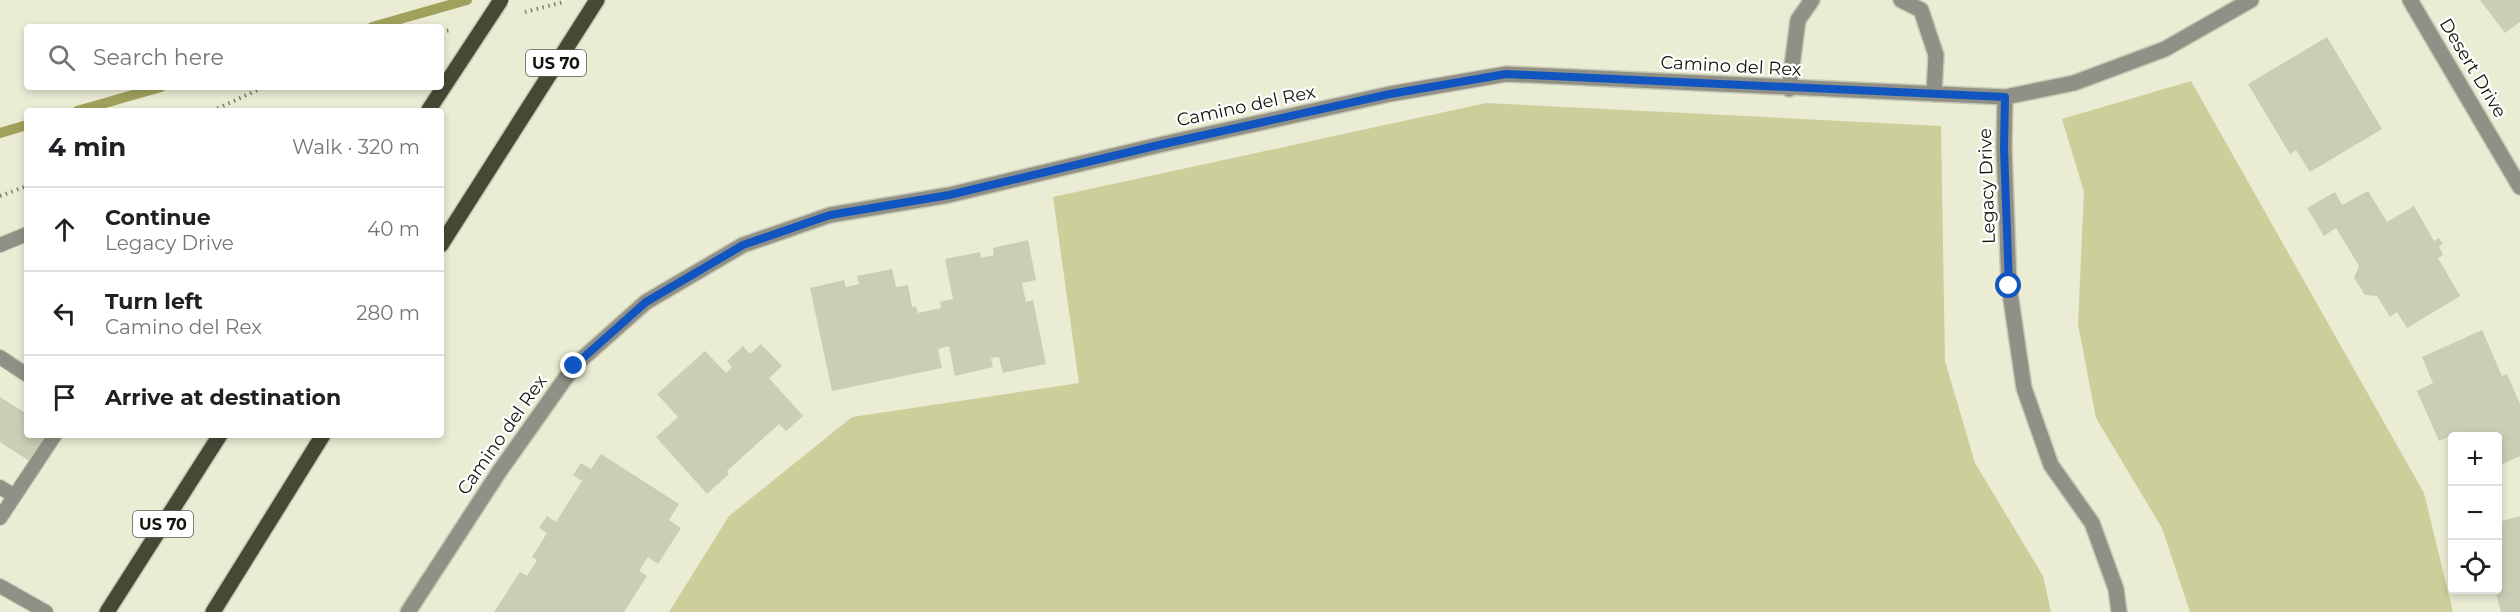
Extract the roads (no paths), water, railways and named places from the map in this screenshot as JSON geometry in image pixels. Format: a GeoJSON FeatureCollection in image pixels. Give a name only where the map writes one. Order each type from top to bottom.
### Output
{"type":"FeatureCollection","features":[{"type":"Feature","properties":{"kind":"main road"},"geometry":{"type":"LineString","coordinates":[[444,87],[501,0]]}},
{"type":"Feature","properties":{"kind":"main road","name":"US 70"},"geometry":{"type":"LineString","coordinates":[[444,240],[597,0]]}},
{"type":"Feature","properties":{"kind":"main road"},"geometry":{"type":"LineString","coordinates":[[430,108],[442,90]]}},
{"type":"Feature","properties":{"kind":"main road","name":"US 70"},"geometry":{"type":"LineString","coordinates":[[107,612],[218,438]]}},
{"type":"Feature","properties":{"kind":"main road"},"geometry":{"type":"LineString","coordinates":[[213,612],[321,438]]}},
{"type":"Feature","properties":{"kind":"street"},"geometry":{"type":"LineString","coordinates":[[1789,88],[1798,21],[1812,0]]}},
{"type":"Feature","properties":{"kind":"street"},"geometry":{"type":"LineString","coordinates":[[1901,0],[1921,10],[1936,55],[1934,94]]}},
{"type":"Feature","properties":{"kind":"street","name":"Camino del Rex"},"geometry":{"type":"LineString","coordinates":[[408,612],[499,472],[574,366],[646,302],[743,245],[830,215],[949,195],[1159,145],[1378,97],[1506,74],[2005,97],[2074,83],[2165,49],[2251,0]]}},
{"type":"Feature","properties":{"kind":"street","name":"Desert Drive"},"geometry":{"type":"LineString","coordinates":[[2410,0],[2520,187]]}},
{"type":"Feature","properties":{"kind":"street","name":"Legacy Drive"},"geometry":{"type":"LineString","coordinates":[[2005,97],[2004,148],[2009,286],[2024,388],[2051,465],[2092,523],[2116,589],[2119,612]]}},
{"type":"Feature","properties":{"kind":"lane"},"geometry":{"type":"LineString","coordinates":[[0,245],[24,235]]}},
{"type":"Feature","properties":{"kind":"lane"},"geometry":{"type":"LineString","coordinates":[[0,357],[24,373]]}},
{"type":"Feature","properties":{"kind":"lane"},"geometry":{"type":"LineString","coordinates":[[0,518],[53,438]]}},
{"type":"Feature","properties":{"kind":"lane"},"geometry":{"type":"LineString","coordinates":[[0,487],[14,496]]}},
{"type":"Feature","properties":{"kind":"lane"},"geometry":{"type":"LineString","coordinates":[[0,586],[46,612]]}},
{"type":"Feature","properties":{"kind":"waterway"},"geometry":{"type":"LineString","coordinates":[[383,24],[467,0]]}},
{"type":"Feature","properties":{"kind":"waterway"},"geometry":{"type":"LineString","coordinates":[[88,108],[150,90]]}},
{"type":"Feature","properties":{"kind":"waterway"},"geometry":{"type":"LineString","coordinates":[[0,133],[24,126]]}}]}
